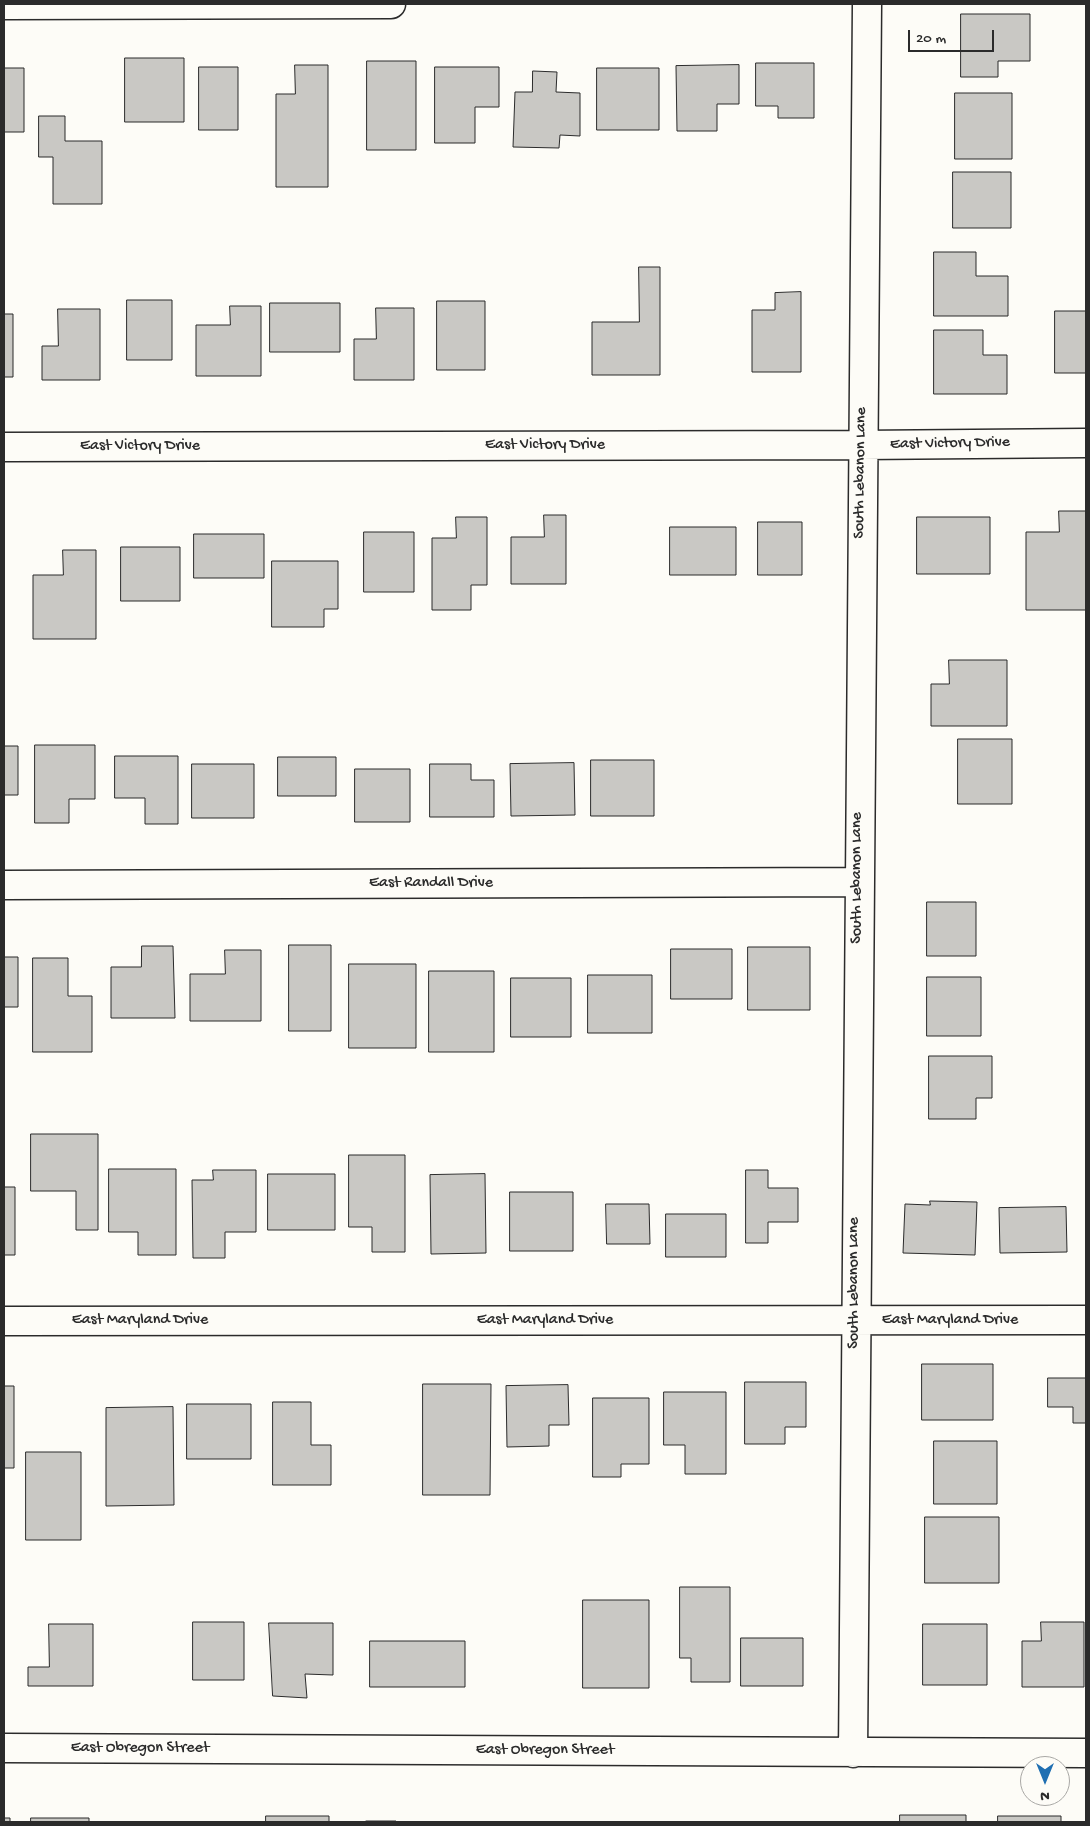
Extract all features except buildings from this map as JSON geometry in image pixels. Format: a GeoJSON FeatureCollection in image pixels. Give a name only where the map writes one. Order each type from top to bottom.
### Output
{"type":"FeatureCollection","features":[{"type":"Feature","properties":{"kind":"street"},"geometry":{"type":"LineString","coordinates":[[4,5],[391,4]]}},
{"type":"Feature","properties":{"kind":"street","name":"South Lebanon Lane"},"geometry":{"type":"LineString","coordinates":[[853,1753],[860,445],[867,4]]}},
{"type":"Feature","properties":{"kind":"street","name":"East Victory Drive"},"geometry":{"type":"LineString","coordinates":[[4,447],[1086,443]]}},
{"type":"Feature","properties":{"kind":"street","name":"East Randall Drive"},"geometry":{"type":"LineString","coordinates":[[4,885],[858,882]]}},
{"type":"Feature","properties":{"kind":"street","name":"East Maryland Drive"},"geometry":{"type":"LineString","coordinates":[[4,1321],[1086,1320]]}},
{"type":"Feature","properties":{"kind":"street","name":"East Obregon Street"},"geometry":{"type":"LineString","coordinates":[[4,1748],[1086,1753]]}}]}
